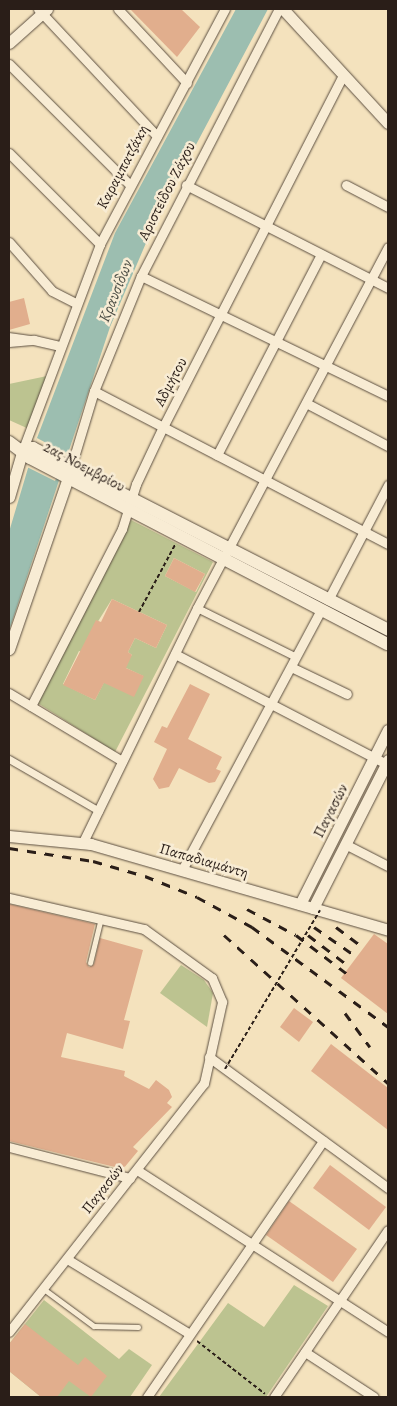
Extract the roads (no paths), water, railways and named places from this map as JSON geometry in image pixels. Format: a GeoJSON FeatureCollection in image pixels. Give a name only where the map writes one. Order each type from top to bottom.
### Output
{"type":"FeatureCollection","features":[{"type":"Feature","properties":{"kind":"main road","name":"2ας Νοεμβρίου"},"geometry":{"type":"LineString","coordinates":[[9,442],[324,605],[388,644]]}},
{"type":"Feature","properties":{"kind":"main road","name":"2ας Νοεμβρίου"},"geometry":{"type":"LineString","coordinates":[[130,504],[179,536],[226,553]]}},
{"type":"Feature","properties":{"kind":"main road","name":"2ας Νοεμβρίου"},"geometry":{"type":"LineString","coordinates":[[324,605],[388,630]]}},
{"type":"Feature","properties":{"kind":"street"},"geometry":{"type":"LineString","coordinates":[[118,9],[186,83]]}},
{"type":"Feature","properties":{"kind":"street","name":"Καραμπατζάκη"},"geometry":{"type":"LineString","coordinates":[[29,452],[60,346],[100,244],[225,9]]}},
{"type":"Feature","properties":{"kind":"street"},"geometry":{"type":"LineString","coordinates":[[281,9],[388,123]]}},
{"type":"Feature","properties":{"kind":"street","name":"Αριστείδου Ζάχου"},"geometry":{"type":"LineString","coordinates":[[9,649],[65,470],[94,391],[141,276],[186,185],[281,9]]}},
{"type":"Feature","properties":{"kind":"street"},"geometry":{"type":"LineString","coordinates":[[9,43],[42,10],[156,136]]}},
{"type":"Feature","properties":{"kind":"street"},"geometry":{"type":"LineString","coordinates":[[9,64],[130,185]]}},
{"type":"Feature","properties":{"kind":"street","name":"Αδμήτου"},"geometry":{"type":"LineString","coordinates":[[30,706],[130,504],[163,427],[344,75]]}},
{"type":"Feature","properties":{"kind":"street"},"geometry":{"type":"LineString","coordinates":[[9,153],[100,244]]}},
{"type":"Feature","properties":{"kind":"street"},"geometry":{"type":"LineString","coordinates":[[186,185],[388,288]]}},
{"type":"Feature","properties":{"kind":"street"},"geometry":{"type":"LineString","coordinates":[[346,185],[388,207]]}},
{"type":"Feature","properties":{"kind":"street"},"geometry":{"type":"LineString","coordinates":[[9,242],[52,291],[76,303]]}},
{"type":"Feature","properties":{"kind":"street"},"geometry":{"type":"LineString","coordinates":[[83,842],[197,608],[388,248]]}},
{"type":"Feature","properties":{"kind":"street"},"geometry":{"type":"LineString","coordinates":[[217,455],[321,254]]}},
{"type":"Feature","properties":{"kind":"street"},"geometry":{"type":"LineString","coordinates":[[141,276],[388,396]]}},
{"type":"Feature","properties":{"kind":"street"},"geometry":{"type":"LineString","coordinates":[[9,342],[34,340],[60,346]]}},
{"type":"Feature","properties":{"kind":"street"},"geometry":{"type":"LineString","coordinates":[[94,391],[388,544]]}},
{"type":"Feature","properties":{"kind":"street"},"geometry":{"type":"LineString","coordinates":[[306,403],[388,446]]}},
{"type":"Feature","properties":{"kind":"street"},"geometry":{"type":"LineString","coordinates":[[9,497],[29,452]]}},
{"type":"Feature","properties":{"kind":"street"},"geometry":{"type":"LineString","coordinates":[[182,870],[388,486]]}},
{"type":"Feature","properties":{"kind":"street"},"geometry":{"type":"LineString","coordinates":[[197,608],[296,657]]}},
{"type":"Feature","properties":{"kind":"street"},"geometry":{"type":"LineString","coordinates":[[175,654],[374,758],[388,763]]}},
{"type":"Feature","properties":{"kind":"street"},"geometry":{"type":"LineString","coordinates":[[291,667],[346,694]]}},
{"type":"Feature","properties":{"kind":"street"},"geometry":{"type":"LineString","coordinates":[[9,692],[122,761]]}},
{"type":"Feature","properties":{"kind":"street","name":"Παγασών"},"geometry":{"type":"LineString","coordinates":[[300,904],[388,730]]}},
{"type":"Feature","properties":{"kind":"street"},"geometry":{"type":"LineString","coordinates":[[9,759],[99,811]]}},
{"type":"Feature","properties":{"kind":"street","name":"Παγασών"},"geometry":{"type":"LineString","coordinates":[[316,909],[345,844],[388,763]]}},
{"type":"Feature","properties":{"kind":"street","name":"Παπαδιαμάντη"},"geometry":{"type":"LineString","coordinates":[[9,836],[83,842],[388,930]]}},
{"type":"Feature","properties":{"kind":"street"},"geometry":{"type":"LineString","coordinates":[[345,844],[388,866]]}},
{"type":"Feature","properties":{"kind":"street","name":"Παγασών"},"geometry":{"type":"LineString","coordinates":[[9,898],[102,917],[155,934],[214,979],[222,1005],[204,1083],[9,1332]]}},
{"type":"Feature","properties":{"kind":"street"},"geometry":{"type":"LineString","coordinates":[[210,1057],[388,1188]]}},
{"type":"Feature","properties":{"kind":"street"},"geometry":{"type":"LineString","coordinates":[[147,1397],[249,1244],[323,1141]]}},
{"type":"Feature","properties":{"kind":"street"},"geometry":{"type":"LineString","coordinates":[[9,1147],[130,1178]]}},
{"type":"Feature","properties":{"kind":"street"},"geometry":{"type":"LineString","coordinates":[[137,1170],[338,1303],[388,1332]]}},
{"type":"Feature","properties":{"kind":"street"},"geometry":{"type":"LineString","coordinates":[[272,1397],[388,1230]]}},
{"type":"Feature","properties":{"kind":"street"},"geometry":{"type":"LineString","coordinates":[[67,1259],[188,1334]]}},
{"type":"Feature","properties":{"kind":"street"},"geometry":{"type":"LineString","coordinates":[[305,1352],[374,1397]]}},
{"type":"Feature","properties":{"kind":"lane"},"geometry":{"type":"LineString","coordinates":[[9,335],[22,334],[34,340]]}},
{"type":"Feature","properties":{"kind":"lane"},"geometry":{"type":"LineString","coordinates":[[90,963],[102,917]]}},
{"type":"Feature","properties":{"kind":"lane"},"geometry":{"type":"LineString","coordinates":[[44,1289],[94,1326],[138,1327]]}},
{"type":"Feature","properties":{"kind":"water","name":"Κραυσίδων"},"geometry":{"type":"Polygon","coordinates":[[[236,9],[268,9],[155,222],[110,327],[9,631],[9,532],[37,438],[115,233],[236,9]]]}},
{"type":"Feature","properties":{"kind":"railway"},"geometry":{"type":"LineString","coordinates":[[9,848],[93,861],[145,876],[197,897],[252,927],[388,1027]]}},
{"type":"Feature","properties":{"kind":"railway"},"geometry":{"type":"LineString","coordinates":[[247,909],[296,935],[346,973]]}},
{"type":"Feature","properties":{"kind":"railway"},"geometry":{"type":"LineString","coordinates":[[314,927],[357,957]]}},
{"type":"Feature","properties":{"kind":"railway"},"geometry":{"type":"LineString","coordinates":[[336,927],[364,948]]}},
{"type":"Feature","properties":{"kind":"railway"},"geometry":{"type":"LineString","coordinates":[[224,935],[388,1083]]}},
{"type":"Feature","properties":{"kind":"railway"},"geometry":{"type":"LineString","coordinates":[[308,935],[350,967]]}},
{"type":"Feature","properties":{"kind":"railway"},"geometry":{"type":"LineString","coordinates":[[345,1013],[370,1047]]}}]}
